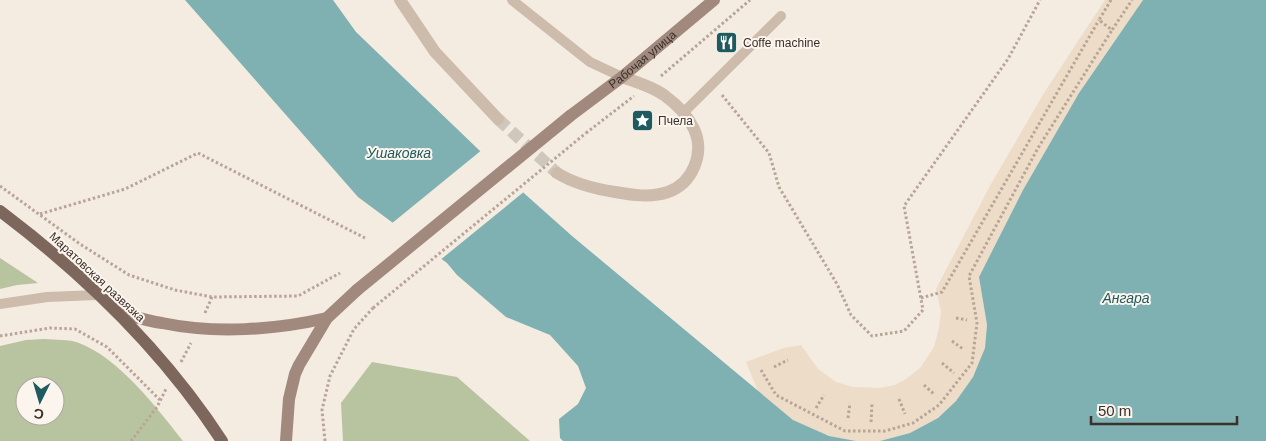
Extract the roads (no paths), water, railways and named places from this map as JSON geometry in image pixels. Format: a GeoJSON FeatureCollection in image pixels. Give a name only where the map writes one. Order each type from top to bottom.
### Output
{"type":"FeatureCollection","features":[{"type":"Feature","properties":{"kind":"main road","name":"Рабочая улица"},"geometry":{"type":"LineString","coordinates":[[286,441],[289,399],[295,374],[304,355],[327,318],[357,290],[570,116],[622,77],[714,0]]}},
{"type":"Feature","properties":{"kind":"main road","name":"Маратовская развязка"},"geometry":{"type":"LineString","coordinates":[[0,211],[34,237],[117,312],[188,390],[222,441]]}},
{"type":"Feature","properties":{"kind":"main road"},"geometry":{"type":"LineString","coordinates":[[117,312],[163,324],[230,329],[290,325],[327,318]]}},
{"type":"Feature","properties":{"kind":"street"},"geometry":{"type":"LineString","coordinates":[[400,0],[435,52],[498,119]]}},
{"type":"Feature","properties":{"kind":"street"},"geometry":{"type":"LineString","coordinates":[[557,173],[577,183],[603,190],[641,196],[668,193],[679,187],[689,178],[696,165],[698,140],[683,113],[664,95],[647,86],[622,77]]}},
{"type":"Feature","properties":{"kind":"lane"},"geometry":{"type":"LineString","coordinates":[[512,0],[590,62],[622,77]]}},
{"type":"Feature","properties":{"kind":"lane"},"geometry":{"type":"LineString","coordinates":[[683,113],[781,16]]}},
{"type":"Feature","properties":{"kind":"lane"},"geometry":{"type":"LineString","coordinates":[[0,304],[48,297],[98,295]]}},
{"type":"Feature","properties":{"kind":"water","name":"Ушаковка"},"geometry":{"type":"Polygon","coordinates":[[[185,0],[333,0],[356,32],[526,195],[572,236],[793,420],[829,436],[856,441],[563,441],[560,438],[559,419],[578,404],[586,388],[578,366],[550,335],[506,317],[457,275],[447,263],[358,197],[185,0]]]}},
{"type":"Feature","properties":{"kind":"water","name":"Ангара"},"geometry":{"type":"Polygon","coordinates":[[[1143,0],[1266,0],[1266,441],[880,441],[910,433],[938,418],[956,401],[973,377],[985,348],[987,325],[979,277],[1023,190],[1079,93],[1143,0]]]}},
{"type":"Feature","properties":{"kind":"tunnel"},"geometry":{"type":"LineString","coordinates":[[498,119],[557,173]]}},
{"type":"Feature","properties":{"kind":"place","name":"Coffe machine"},"geometry":{"type":"Point","coordinates":[727,43]}},
{"type":"Feature","properties":{"kind":"place","name":"Пчела"},"geometry":{"type":"Point","coordinates":[642,121]}}]}
